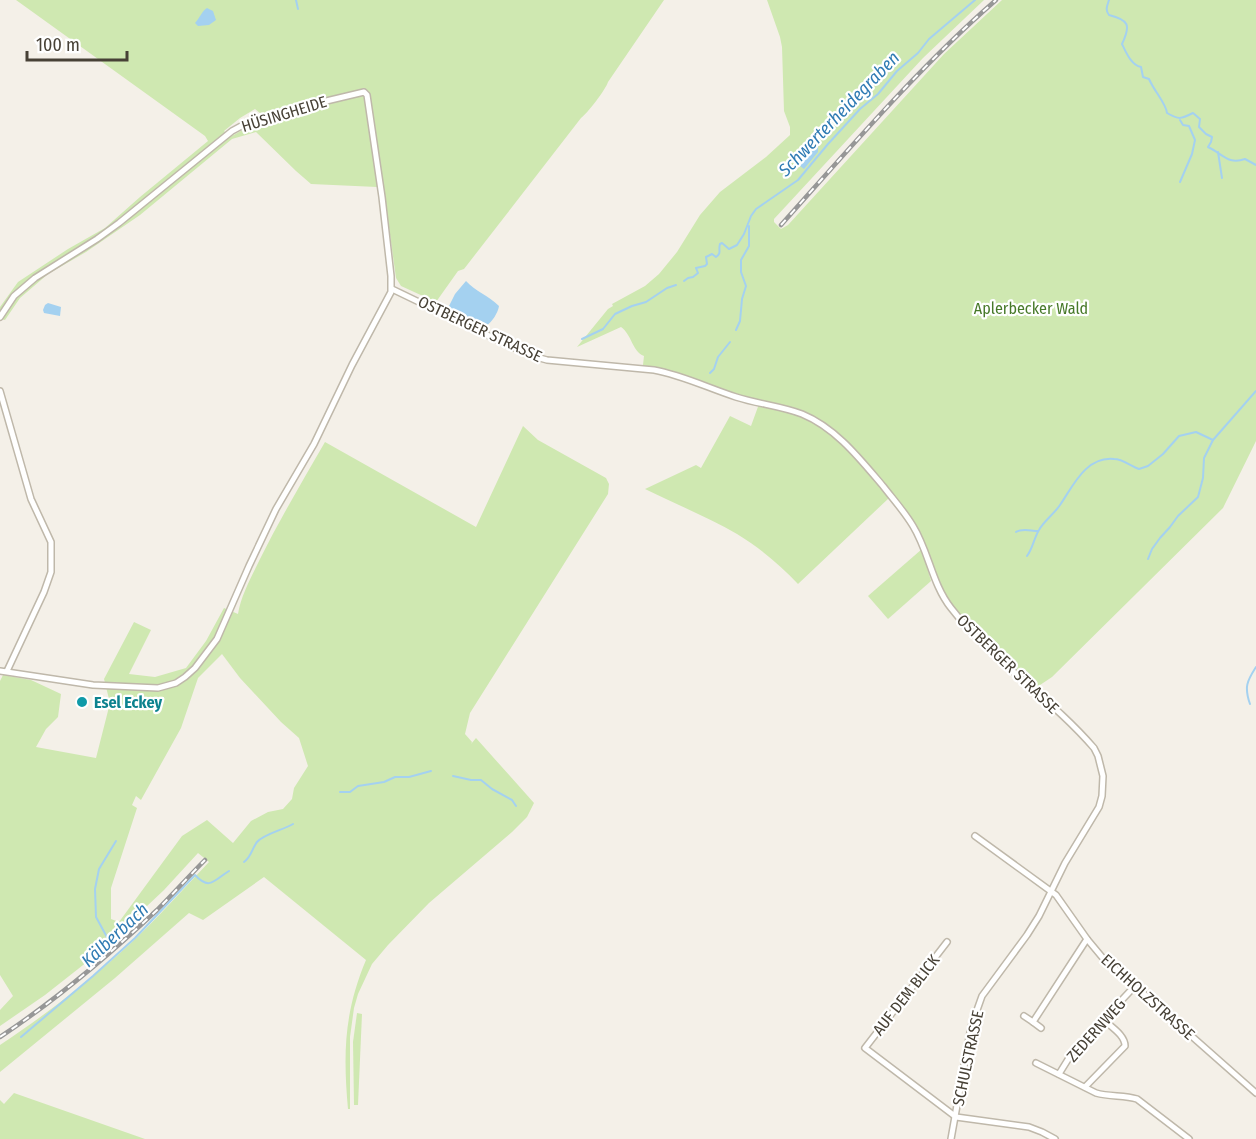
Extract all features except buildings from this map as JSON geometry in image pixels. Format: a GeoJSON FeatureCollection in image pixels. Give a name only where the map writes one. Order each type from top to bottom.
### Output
{"type":"FeatureCollection","features":[{"type":"Feature","properties":{"kind":"street","name":"HÜSINGHEIDE"},"geometry":{"type":"LineString","coordinates":[[0,317],[14,296],[35,278],[98,239],[232,131],[245,124],[292,115],[322,102],[364,92],[368,99],[382,197],[392,289]]}},
{"type":"Feature","properties":{"kind":"street"},"geometry":{"type":"LineString","coordinates":[[0,391],[31,499],[51,542],[51,572],[44,592],[3,670],[93,685],[158,688],[176,683],[195,669],[221,632],[276,509],[314,444],[392,289]]}},
{"type":"Feature","properties":{"kind":"street","name":"OSTBERGER STRASSE"},"geometry":{"type":"LineString","coordinates":[[392,289],[536,357],[669,373],[742,399],[803,414],[826,428],[847,446],[860,458],[908,518],[920,538],[938,585],[952,609],[1009,669],[1036,691],[1094,748],[1098,756],[1103,785],[1099,807],[1051,891]]}},
{"type":"Feature","properties":{"kind":"street","name":"EICHHOLZSTRASSE"},"geometry":{"type":"LineString","coordinates":[[975,836],[1061,900],[1102,957],[1256,1093]]}},
{"type":"Feature","properties":{"kind":"street","name":"SCHULSTRASSE"},"geometry":{"type":"LineString","coordinates":[[951,1139],[971,1027],[982,996],[1027,935],[1051,891]]}},
{"type":"Feature","properties":{"kind":"street"},"geometry":{"type":"LineString","coordinates":[[1033,1022],[1087,939]]}},
{"type":"Feature","properties":{"kind":"street","name":"AUF DEM BLICK"},"geometry":{"type":"LineString","coordinates":[[947,942],[865,1048],[956,1117]]}},
{"type":"Feature","properties":{"kind":"street","name":"ZEDERNWEG"},"geometry":{"type":"LineString","coordinates":[[1059,1074],[1072,1053],[1134,987]]}},
{"type":"Feature","properties":{"kind":"street"},"geometry":{"type":"LineString","coordinates":[[1024,1016],[1041,1028]]}},
{"type":"Feature","properties":{"kind":"street"},"geometry":{"type":"LineString","coordinates":[[1085,1087],[1125,1046],[1123,1037],[1104,1020]]}},
{"type":"Feature","properties":{"kind":"street"},"geometry":{"type":"LineString","coordinates":[[1036,1063],[1105,1095],[1137,1099],[1189,1139]]}},
{"type":"Feature","properties":{"kind":"street"},"geometry":{"type":"LineString","coordinates":[[956,1117],[1029,1127],[1055,1139]]}},
{"type":"Feature","properties":{"kind":"green space"},"geometry":{"type":"Polygon","coordinates":[[[16,0],[664,0],[596,101],[464,269],[458,271],[436,302],[401,286],[396,278],[384,191],[377,187],[311,184],[256,132],[232,139],[140,215],[86,252],[48,274],[20,298],[5,320],[0,319],[0,307],[18,282],[105,228],[208,141],[205,136],[16,0]],[[255,109],[224,131],[230,137],[246,128],[262,123],[261,114],[255,109]]]}},
{"type":"Feature","properties":{"kind":"green space","name":"Aplerbecker Wald"},"geometry":{"type":"Polygon","coordinates":[[[767,0],[984,0],[923,58],[774,219],[781,229],[788,225],[944,54],[1002,0],[1256,0],[1256,441],[1223,508],[1052,677],[1037,687],[1010,668],[944,595],[921,538],[860,457],[815,419],[643,365],[644,356],[640,354],[621,327],[577,347],[613,306],[612,304],[645,286],[659,274],[677,252],[700,215],[720,192],[766,157],[790,135],[790,127],[784,111],[782,47],[767,0]]]}},
{"type":"Feature","properties":{"kind":"green space"},"geometry":{"type":"Polygon","coordinates":[[[759,404],[800,415],[824,428],[854,456],[889,498],[798,584],[769,557],[737,534],[645,489],[696,465],[701,468],[730,416],[751,426],[759,404]]]}},
{"type":"Feature","properties":{"kind":"green space"},"geometry":{"type":"Polygon","coordinates":[[[523,426],[538,440],[606,478],[609,484],[608,494],[470,713],[465,734],[472,742],[471,744],[476,738],[534,803],[527,817],[512,832],[429,903],[372,964],[354,1008],[350,1037],[350,1109],[348,1109],[346,1070],[347,1033],[353,997],[366,960],[264,877],[203,920],[189,913],[115,978],[0,1072],[0,1045],[57,1005],[124,950],[209,862],[198,853],[164,890],[92,958],[45,995],[0,1026],[0,1010],[13,996],[0,975],[0,681],[3,675],[31,680],[61,694],[58,717],[46,729],[36,747],[96,758],[110,703],[104,679],[134,622],[151,630],[129,674],[155,677],[186,668],[206,641],[224,608],[238,614],[244,593],[260,559],[325,442],[476,527],[523,426]],[[222,654],[198,678],[181,728],[141,800],[136,796],[132,805],[137,808],[111,888],[111,919],[119,922],[182,836],[207,820],[233,843],[251,821],[268,812],[283,809],[292,799],[294,788],[308,766],[299,738],[240,678],[222,654]]]}},
{"type":"Feature","properties":{"kind":"green space"},"geometry":{"type":"Polygon","coordinates":[[[922,549],[931,581],[888,619],[868,596],[922,549]]]}},
{"type":"Feature","properties":{"kind":"green space"},"geometry":{"type":"Polygon","coordinates":[[[357,1013],[362,1014],[358,1105],[354,1105],[353,1042],[357,1013]]]}},
{"type":"Feature","properties":{"kind":"green space"},"geometry":{"type":"Polygon","coordinates":[[[14,1093],[145,1139],[0,1139],[0,1100],[4,1104],[14,1093]]]}},
{"type":"Feature","properties":{"kind":"water"},"geometry":{"type":"Polygon","coordinates":[[[207,8],[213,11],[216,20],[209,25],[198,26],[195,23],[207,8]]]}},
{"type":"Feature","properties":{"kind":"water"},"geometry":{"type":"Polygon","coordinates":[[[812,144],[818,147],[818,152],[804,169],[799,162],[805,149],[812,144]]]}},
{"type":"Feature","properties":{"kind":"water"},"geometry":{"type":"Polygon","coordinates":[[[466,281],[499,306],[494,317],[486,326],[449,306],[466,281]]]}},
{"type":"Feature","properties":{"kind":"water"},"geometry":{"type":"Polygon","coordinates":[[[48,303],[61,307],[60,316],[44,313],[45,305],[48,303]]]}},
{"type":"Feature","properties":{"kind":"waterway"},"geometry":{"type":"LineString","coordinates":[[296,0],[298,9]]}},
{"type":"Feature","properties":{"kind":"waterway","name":"Schwerterheidegraben"},"geometry":{"type":"LineString","coordinates":[[684,281],[698,273],[696,268],[707,264],[706,257],[712,254],[718,256],[720,244],[722,243],[729,249],[737,245],[756,209],[798,180],[828,144],[860,109],[878,94],[897,71],[918,53],[929,39],[975,0]]}},
{"type":"Feature","properties":{"kind":"waterway"},"geometry":{"type":"LineString","coordinates":[[1109,0],[1107,6],[1109,15],[1121,19],[1126,24],[1127,32],[1122,44],[1125,51],[1132,61],[1141,67],[1143,77],[1149,79],[1167,113],[1180,118],[1193,113],[1200,119],[1199,127],[1212,137],[1208,147],[1230,160],[1245,159],[1256,165]]}},
{"type":"Feature","properties":{"kind":"waterway"},"geometry":{"type":"LineString","coordinates":[[1180,120],[1183,125],[1189,126],[1195,140],[1192,154],[1180,182]]}},
{"type":"Feature","properties":{"kind":"waterway"},"geometry":{"type":"LineString","coordinates":[[1218,152],[1222,178]]}},
{"type":"Feature","properties":{"kind":"waterway"},"geometry":{"type":"LineString","coordinates":[[736,330],[740,321],[746,286],[741,272],[741,260],[749,246],[749,226]]}},
{"type":"Feature","properties":{"kind":"waterway","name":"Schwerterheidegraben"},"geometry":{"type":"LineString","coordinates":[[582,339],[603,329],[615,314],[646,302],[667,288],[676,285]]}},
{"type":"Feature","properties":{"kind":"waterway"},"geometry":{"type":"LineString","coordinates":[[710,373],[718,357],[730,342]]}},
{"type":"Feature","properties":{"kind":"waterway"},"geometry":{"type":"LineString","coordinates":[[1027,556],[1041,527],[1088,467],[1104,459],[1114,459],[1139,469],[1148,466],[1163,454],[1179,436],[1196,432],[1213,440],[1256,391]]}},
{"type":"Feature","properties":{"kind":"waterway"},"geometry":{"type":"LineString","coordinates":[[1148,559],[1160,538],[1198,497],[1203,478],[1204,458],[1213,440]]}},
{"type":"Feature","properties":{"kind":"waterway"},"geometry":{"type":"LineString","coordinates":[[1016,532],[1038,531]]}},
{"type":"Feature","properties":{"kind":"waterway"},"geometry":{"type":"LineString","coordinates":[[1250,704],[1247,684],[1256,667]]}},
{"type":"Feature","properties":{"kind":"waterway","name":"Kälberbach"},"geometry":{"type":"LineString","coordinates":[[340,792],[350,792],[358,786],[431,771]]}},
{"type":"Feature","properties":{"kind":"waterway","name":"Kälberbach"},"geometry":{"type":"LineString","coordinates":[[453,776],[481,780],[512,800],[516,806]]}},
{"type":"Feature","properties":{"kind":"waterway","name":"Kälberbach"},"geometry":{"type":"LineString","coordinates":[[244,862],[260,839],[293,824]]}},
{"type":"Feature","properties":{"kind":"waterway"},"geometry":{"type":"LineString","coordinates":[[108,939],[96,917],[95,889],[99,869],[116,841]]}},
{"type":"Feature","properties":{"kind":"waterway","name":"Kälberbach"},"geometry":{"type":"LineString","coordinates":[[21,1037],[135,938],[195,875],[208,883],[229,871]]}},
{"type":"Feature","properties":{"kind":"railway"},"geometry":{"type":"LineString","coordinates":[[781,225],[912,81],[996,0]]}},
{"type":"Feature","properties":{"kind":"railway"},"geometry":{"type":"LineString","coordinates":[[0,1037],[101,961],[157,910],[205,860]]}},
{"type":"Feature","properties":{"kind":"place","name":"Esel Eckey"},"geometry":{"type":"Point","coordinates":[82,702]}}]}
